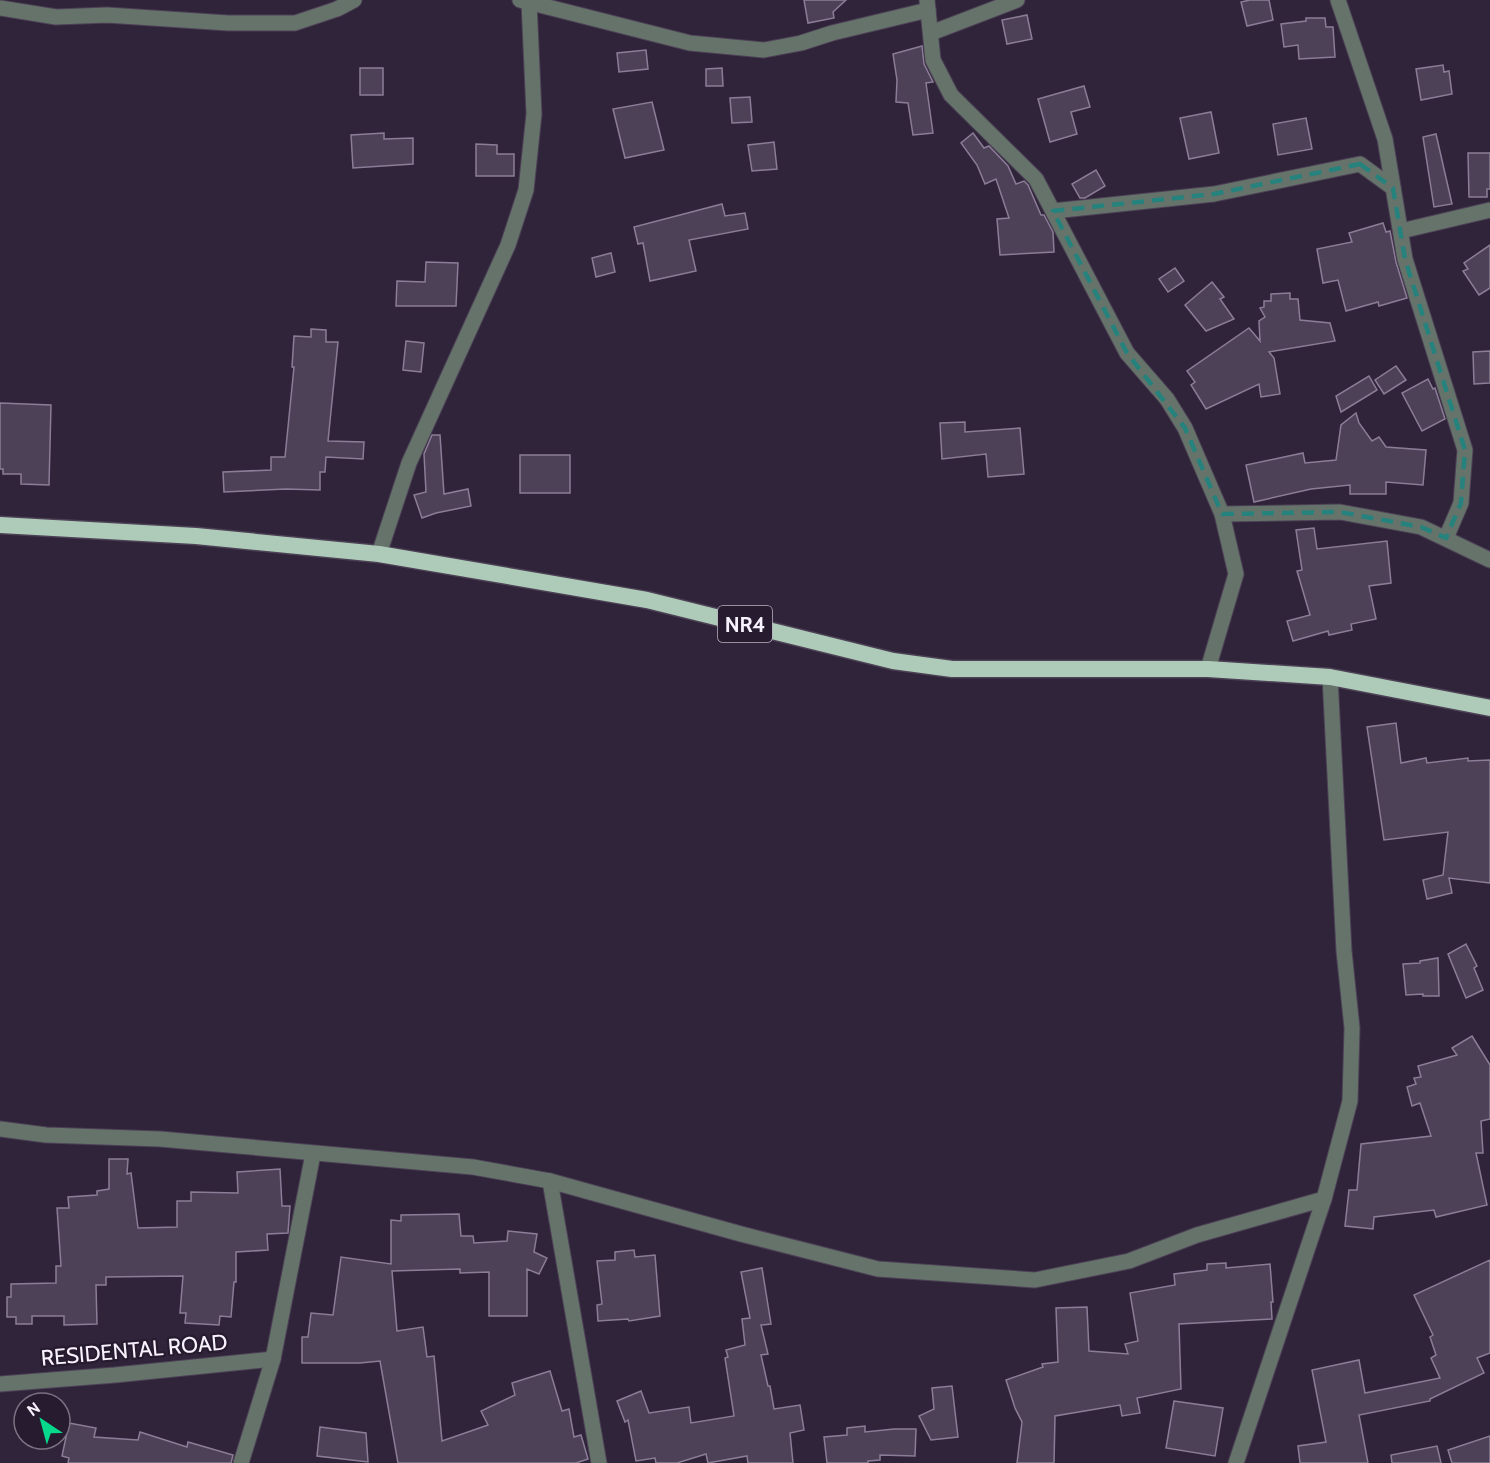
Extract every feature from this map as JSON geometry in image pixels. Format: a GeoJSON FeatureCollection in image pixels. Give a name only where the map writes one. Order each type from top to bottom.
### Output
{"type":"FeatureCollection","features":[{"type":"Feature","properties":{"kind":"highway","name":"NR4"},"geometry":{"type":"LineString","coordinates":[[0,525],[196,536],[380,554],[647,600],[893,661],[952,669],[1208,669],[1330,677],[1490,708]]}},
{"type":"Feature","properties":{"kind":"street"},"geometry":{"type":"LineString","coordinates":[[0,8],[56,17],[107,15],[228,23],[295,23],[338,9],[354,0]]}},
{"type":"Feature","properties":{"kind":"street"},"geometry":{"type":"LineString","coordinates":[[931,33],[1017,0]]}},
{"type":"Feature","properties":{"kind":"street"},"geometry":{"type":"LineString","coordinates":[[1338,0],[1385,139],[1405,259],[1465,450],[1461,503],[1446,538]]}},
{"type":"Feature","properties":{"kind":"street"},"geometry":{"type":"LineString","coordinates":[[380,554],[410,463],[508,245],[526,190],[534,114],[525,1],[690,43],[764,50],[801,44],[927,5],[933,60],[951,95],[1036,179],[1127,353],[1167,399],[1185,428],[1222,514],[1236,574],[1208,669]]}},
{"type":"Feature","properties":{"kind":"street"},"geometry":{"type":"LineString","coordinates":[[1053,211],[1214,194],[1360,164],[1393,189]]}},
{"type":"Feature","properties":{"kind":"street"},"geometry":{"type":"LineString","coordinates":[[1401,231],[1490,210]]}},
{"type":"Feature","properties":{"kind":"street"},"geometry":{"type":"LineString","coordinates":[[1222,514],[1340,512],[1421,527],[1490,560]]}},
{"type":"Feature","properties":{"kind":"street"},"geometry":{"type":"LineString","coordinates":[[1236,1463],[1324,1199],[1350,1101],[1352,1028],[1344,951],[1330,677]]}},
{"type":"Feature","properties":{"kind":"street"},"geometry":{"type":"LineString","coordinates":[[0,1129],[46,1135],[160,1139],[473,1167],[550,1181],[878,1269],[1035,1280],[1130,1261],[1197,1235],[1324,1199]]}},
{"type":"Feature","properties":{"kind":"street"},"geometry":{"type":"LineString","coordinates":[[241,1463],[273,1359],[313,1154]]}},
{"type":"Feature","properties":{"kind":"street"},"geometry":{"type":"LineString","coordinates":[[550,1181],[599,1463]]}},
{"type":"Feature","properties":{"kind":"street","name":"RESIDENTAL ROAD"},"geometry":{"type":"LineString","coordinates":[[0,1384],[273,1359]]}},
{"type":"Feature","properties":{"kind":"highlighted area"},"geometry":{"type":"Polygon","coordinates":[[[1360,164],[1393,188],[1405,259],[1465,450],[1461,503],[1446,538],[1421,527],[1340,512],[1222,514],[1185,428],[1127,353],[1053,211],[1214,194],[1360,164]]]}},
{"type":"Feature","properties":{"kind":"building"},"geometry":{"type":"Polygon","coordinates":[[[804,0],[846,0],[833,12],[834,18],[808,23],[804,0]]]}},
{"type":"Feature","properties":{"kind":"building"},"geometry":{"type":"Polygon","coordinates":[[[1269,0],[1273,20],[1247,26],[1241,2],[1269,0]]]}},
{"type":"Feature","properties":{"kind":"building"},"geometry":{"type":"Polygon","coordinates":[[[1027,15],[1032,39],[1007,44],[1002,20],[1027,15]]]}},
{"type":"Feature","properties":{"kind":"building"},"geometry":{"type":"Polygon","coordinates":[[[1306,18],[1325,18],[1326,27],[1333,27],[1335,57],[1299,59],[1298,45],[1284,47],[1281,24],[1306,21],[1306,18]]]}},
{"type":"Feature","properties":{"kind":"building"},"geometry":{"type":"Polygon","coordinates":[[[922,46],[924,64],[933,82],[926,83],[933,133],[913,135],[908,103],[896,102],[897,80],[893,54],[922,46]]]}},
{"type":"Feature","properties":{"kind":"building"},"geometry":{"type":"Polygon","coordinates":[[[646,50],[648,69],[619,72],[617,53],[646,50]]]}},
{"type":"Feature","properties":{"kind":"building"},"geometry":{"type":"Polygon","coordinates":[[[1443,65],[1444,72],[1449,71],[1452,94],[1421,100],[1416,69],[1443,65]]]}},
{"type":"Feature","properties":{"kind":"building"},"geometry":{"type":"Polygon","coordinates":[[[360,68],[383,68],[383,95],[360,95],[360,68]]]}},
{"type":"Feature","properties":{"kind":"building"},"geometry":{"type":"Polygon","coordinates":[[[722,68],[723,86],[706,86],[706,69],[722,68]]]}},
{"type":"Feature","properties":{"kind":"building"},"geometry":{"type":"Polygon","coordinates":[[[1084,86],[1090,107],[1071,112],[1077,134],[1050,142],[1038,99],[1084,86]]]}},
{"type":"Feature","properties":{"kind":"building"},"geometry":{"type":"Polygon","coordinates":[[[750,97],[752,122],[732,123],[730,98],[750,97]]]}},
{"type":"Feature","properties":{"kind":"building"},"geometry":{"type":"Polygon","coordinates":[[[652,102],[664,150],[625,158],[613,109],[652,102]]]}},
{"type":"Feature","properties":{"kind":"building"},"geometry":{"type":"Polygon","coordinates":[[[1211,112],[1219,153],[1189,159],[1180,118],[1211,112]]]}},
{"type":"Feature","properties":{"kind":"building"},"geometry":{"type":"Polygon","coordinates":[[[1306,118],[1312,149],[1278,155],[1273,124],[1306,118]]]}},
{"type":"Feature","properties":{"kind":"building"},"geometry":{"type":"Polygon","coordinates":[[[384,133],[384,139],[413,138],[413,164],[353,168],[351,135],[384,133]]]}},
{"type":"Feature","properties":{"kind":"building"},"geometry":{"type":"Polygon","coordinates":[[[973,133],[984,148],[989,146],[1008,166],[1016,184],[1024,181],[1028,185],[1041,215],[1044,215],[1053,232],[1054,252],[1000,255],[997,219],[1009,218],[996,179],[985,184],[977,165],[961,143],[973,133]]]}},
{"type":"Feature","properties":{"kind":"building"},"geometry":{"type":"Polygon","coordinates":[[[1436,134],[1452,204],[1434,207],[1423,137],[1436,134]]]}},
{"type":"Feature","properties":{"kind":"building"},"geometry":{"type":"Polygon","coordinates":[[[774,142],[777,169],[752,171],[748,145],[774,142]]]}},
{"type":"Feature","properties":{"kind":"building"},"geometry":{"type":"Polygon","coordinates":[[[476,144],[497,145],[497,154],[514,154],[514,176],[476,176],[476,144]]]}},
{"type":"Feature","properties":{"kind":"building"},"geometry":{"type":"Polygon","coordinates":[[[1468,153],[1490,153],[1490,189],[1487,189],[1487,197],[1469,197],[1468,153]]]}},
{"type":"Feature","properties":{"kind":"building"},"geometry":{"type":"Polygon","coordinates":[[[1096,170],[1105,186],[1085,198],[1080,198],[1072,184],[1096,170]]]}},
{"type":"Feature","properties":{"kind":"building"},"geometry":{"type":"Polygon","coordinates":[[[722,204],[725,216],[745,213],[748,229],[689,240],[696,271],[650,281],[643,243],[638,244],[634,227],[722,204]]]}},
{"type":"Feature","properties":{"kind":"building"},"geometry":{"type":"Polygon","coordinates":[[[1383,223],[1386,232],[1390,231],[1396,262],[1407,298],[1379,306],[1378,302],[1346,311],[1338,280],[1323,283],[1317,249],[1352,242],[1349,233],[1383,223]]]}},
{"type":"Feature","properties":{"kind":"building"},"geometry":{"type":"Polygon","coordinates":[[[1490,245],[1490,288],[1479,295],[1463,271],[1468,269],[1464,263],[1490,245]]]}},
{"type":"Feature","properties":{"kind":"building"},"geometry":{"type":"Polygon","coordinates":[[[611,253],[615,272],[596,277],[592,258],[611,253]]]}},
{"type":"Feature","properties":{"kind":"building"},"geometry":{"type":"Polygon","coordinates":[[[426,262],[458,263],[456,306],[396,306],[397,281],[425,282],[426,262]]]}},
{"type":"Feature","properties":{"kind":"building"},"geometry":{"type":"Polygon","coordinates":[[[1175,268],[1184,281],[1168,292],[1159,279],[1175,268]]]}},
{"type":"Feature","properties":{"kind":"building"},"geometry":{"type":"Polygon","coordinates":[[[1212,282],[1224,297],[1220,299],[1234,319],[1206,331],[1185,305],[1212,282]]]}},
{"type":"Feature","properties":{"kind":"building"},"geometry":{"type":"Polygon","coordinates":[[[1290,293],[1290,299],[1298,299],[1300,320],[1330,323],[1335,341],[1269,352],[1274,358],[1280,394],[1261,397],[1259,384],[1206,409],[1191,385],[1195,382],[1187,371],[1249,328],[1260,341],[1259,321],[1265,317],[1260,308],[1264,307],[1264,301],[1271,301],[1271,294],[1290,293]]]}},
{"type":"Feature","properties":{"kind":"building"},"geometry":{"type":"Polygon","coordinates":[[[311,329],[326,330],[326,342],[338,342],[328,441],[364,442],[363,459],[326,457],[325,472],[320,472],[320,490],[224,492],[223,472],[271,470],[271,457],[285,457],[294,367],[292,367],[294,336],[311,337],[311,329]]]}},
{"type":"Feature","properties":{"kind":"building"},"geometry":{"type":"Polygon","coordinates":[[[406,341],[424,343],[421,372],[403,370],[406,341]]]}},
{"type":"Feature","properties":{"kind":"building"},"geometry":{"type":"Polygon","coordinates":[[[1490,351],[1490,383],[1474,384],[1473,352],[1490,351]]]}},
{"type":"Feature","properties":{"kind":"building"},"geometry":{"type":"Polygon","coordinates":[[[1396,366],[1406,380],[1384,394],[1375,380],[1396,366]]]}},
{"type":"Feature","properties":{"kind":"building"},"geometry":{"type":"Polygon","coordinates":[[[1369,376],[1377,390],[1341,412],[1336,396],[1369,376]]]}},
{"type":"Feature","properties":{"kind":"building"},"geometry":{"type":"Polygon","coordinates":[[[1428,379],[1433,389],[1435,388],[1445,419],[1422,431],[1402,393],[1428,379]]]}},
{"type":"Feature","properties":{"kind":"building"},"geometry":{"type":"Polygon","coordinates":[[[0,403],[51,405],[49,485],[21,484],[21,474],[3,474],[3,469],[0,469],[0,403]]]}},
{"type":"Feature","properties":{"kind":"building"},"geometry":{"type":"Polygon","coordinates":[[[1356,413],[1359,423],[1372,441],[1379,437],[1386,447],[1426,450],[1423,485],[1386,482],[1386,494],[1350,494],[1350,485],[1311,489],[1254,502],[1246,465],[1303,453],[1305,463],[1336,460],[1341,425],[1356,413]]]}},
{"type":"Feature","properties":{"kind":"building"},"geometry":{"type":"Polygon","coordinates":[[[965,422],[965,432],[1020,428],[1024,474],[988,477],[986,454],[942,459],[940,423],[965,422]]]}},
{"type":"Feature","properties":{"kind":"building"},"geometry":{"type":"Polygon","coordinates":[[[432,435],[440,435],[444,494],[468,489],[471,506],[422,518],[414,495],[426,492],[424,454],[432,435]]]}},
{"type":"Feature","properties":{"kind":"building"},"geometry":{"type":"Polygon","coordinates":[[[520,455],[570,455],[570,493],[520,493],[520,455]]]}},
{"type":"Feature","properties":{"kind":"building"},"geometry":{"type":"Polygon","coordinates":[[[1314,528],[1317,549],[1387,541],[1391,583],[1369,586],[1376,619],[1351,624],[1352,630],[1329,635],[1328,631],[1293,641],[1287,621],[1310,615],[1297,571],[1302,570],[1296,530],[1314,528]]]}},
{"type":"Feature","properties":{"kind":"building"},"geometry":{"type":"Polygon","coordinates":[[[1396,723],[1401,763],[1426,758],[1427,763],[1468,758],[1468,761],[1490,760],[1490,883],[1449,878],[1452,893],[1427,899],[1423,880],[1443,875],[1448,832],[1384,840],[1367,727],[1396,723]]]}},
{"type":"Feature","properties":{"kind":"building"},"geometry":{"type":"Polygon","coordinates":[[[1466,944],[1477,966],[1474,968],[1483,990],[1466,998],[1448,954],[1466,944]]]}},
{"type":"Feature","properties":{"kind":"building"},"geometry":{"type":"Polygon","coordinates":[[[1438,958],[1439,996],[1406,995],[1403,964],[1420,963],[1420,961],[1438,958]]]}},
{"type":"Feature","properties":{"kind":"building"},"geometry":{"type":"Polygon","coordinates":[[[1472,1036],[1490,1065],[1490,1119],[1481,1121],[1483,1153],[1476,1153],[1487,1205],[1436,1217],[1434,1210],[1374,1217],[1373,1229],[1345,1226],[1349,1190],[1357,1190],[1361,1144],[1431,1136],[1420,1103],[1412,1106],[1407,1087],[1416,1084],[1414,1078],[1421,1077],[1418,1066],[1457,1055],[1452,1048],[1472,1036]]]}},
{"type":"Feature","properties":{"kind":"building"},"geometry":{"type":"Polygon","coordinates":[[[109,1159],[128,1159],[127,1174],[131,1173],[138,1228],[177,1227],[177,1201],[191,1201],[191,1192],[238,1193],[237,1172],[280,1169],[282,1206],[290,1206],[288,1233],[267,1234],[268,1250],[236,1252],[236,1282],[234,1282],[231,1317],[220,1316],[219,1325],[185,1323],[186,1313],[180,1313],[183,1276],[106,1277],[106,1285],[96,1285],[97,1324],[64,1325],[64,1316],[32,1316],[32,1324],[16,1324],[16,1317],[7,1317],[7,1297],[11,1297],[11,1284],[56,1283],[56,1266],[61,1266],[57,1208],[69,1208],[68,1197],[97,1195],[97,1191],[109,1189],[109,1159]]]}},
{"type":"Feature","properties":{"kind":"building"},"geometry":{"type":"Polygon","coordinates":[[[459,1214],[461,1236],[473,1236],[474,1243],[507,1241],[508,1231],[537,1234],[534,1252],[547,1258],[539,1274],[527,1269],[527,1316],[489,1316],[489,1272],[460,1273],[460,1269],[392,1271],[397,1331],[423,1327],[427,1357],[434,1356],[442,1441],[488,1425],[481,1411],[515,1395],[512,1383],[550,1371],[562,1411],[569,1409],[574,1437],[581,1435],[588,1459],[576,1463],[398,1463],[380,1361],[302,1363],[302,1337],[308,1337],[311,1313],[333,1315],[341,1257],[391,1264],[391,1220],[401,1221],[401,1215],[459,1214]]]}},
{"type":"Feature","properties":{"kind":"building"},"geometry":{"type":"Polygon","coordinates":[[[634,1250],[635,1257],[655,1255],[660,1316],[629,1321],[628,1319],[598,1321],[597,1305],[602,1304],[597,1261],[615,1260],[615,1252],[634,1250]]]}},
{"type":"Feature","properties":{"kind":"building"},"geometry":{"type":"Polygon","coordinates":[[[1490,1260],[1490,1353],[1477,1358],[1484,1373],[1430,1401],[1359,1415],[1368,1463],[1300,1463],[1298,1446],[1326,1442],[1312,1370],[1359,1360],[1365,1393],[1440,1378],[1431,1358],[1436,1355],[1430,1337],[1433,1335],[1414,1295],[1490,1260]]]}},
{"type":"Feature","properties":{"kind":"building"},"geometry":{"type":"Polygon","coordinates":[[[1226,1263],[1226,1268],[1270,1264],[1272,1319],[1179,1324],[1181,1389],[1137,1398],[1140,1413],[1122,1416],[1120,1405],[1055,1416],[1054,1463],[1017,1463],[1022,1422],[1006,1380],[1043,1367],[1042,1364],[1058,1362],[1056,1308],[1087,1307],[1089,1351],[1128,1354],[1125,1344],[1138,1341],[1130,1293],[1175,1285],[1174,1274],[1207,1270],[1207,1264],[1226,1263]]]}},
{"type":"Feature","properties":{"kind":"building"},"geometry":{"type":"Polygon","coordinates":[[[762,1268],[771,1324],[761,1325],[768,1354],[761,1355],[768,1386],[770,1386],[774,1409],[800,1405],[804,1430],[790,1433],[793,1463],[748,1463],[747,1456],[708,1463],[706,1454],[677,1463],[656,1463],[655,1458],[636,1461],[628,1420],[625,1422],[617,1401],[641,1391],[649,1413],[689,1407],[691,1423],[734,1416],[725,1358],[728,1357],[726,1350],[745,1345],[742,1319],[750,1318],[741,1272],[762,1268]]]}},
{"type":"Feature","properties":{"kind":"building"},"geometry":{"type":"Polygon","coordinates":[[[952,1386],[958,1437],[931,1440],[919,1416],[934,1409],[932,1388],[952,1386]]]}},
{"type":"Feature","properties":{"kind":"building"},"geometry":{"type":"Polygon","coordinates":[[[1174,1401],[1223,1408],[1215,1456],[1166,1448],[1174,1401]]]}},
{"type":"Feature","properties":{"kind":"building"},"geometry":{"type":"Polygon","coordinates":[[[72,1424],[96,1428],[94,1437],[138,1440],[140,1432],[187,1447],[188,1442],[233,1455],[231,1463],[68,1463],[69,1458],[62,1456],[63,1451],[72,1451],[72,1424]]]}},
{"type":"Feature","properties":{"kind":"building"},"geometry":{"type":"Polygon","coordinates":[[[865,1426],[865,1432],[916,1429],[915,1456],[880,1455],[880,1460],[868,1461],[868,1463],[827,1463],[824,1437],[847,1435],[847,1428],[865,1426]]]}},
{"type":"Feature","properties":{"kind":"building"},"geometry":{"type":"Polygon","coordinates":[[[320,1427],[366,1433],[368,1462],[317,1456],[320,1427]]]}},
{"type":"Feature","properties":{"kind":"building"},"geometry":{"type":"Polygon","coordinates":[[[1490,1436],[1490,1463],[1452,1463],[1448,1450],[1490,1436]]]}},
{"type":"Feature","properties":{"kind":"building"},"geometry":{"type":"Polygon","coordinates":[[[1437,1446],[1441,1463],[1392,1463],[1391,1455],[1437,1446]]]}}]}
